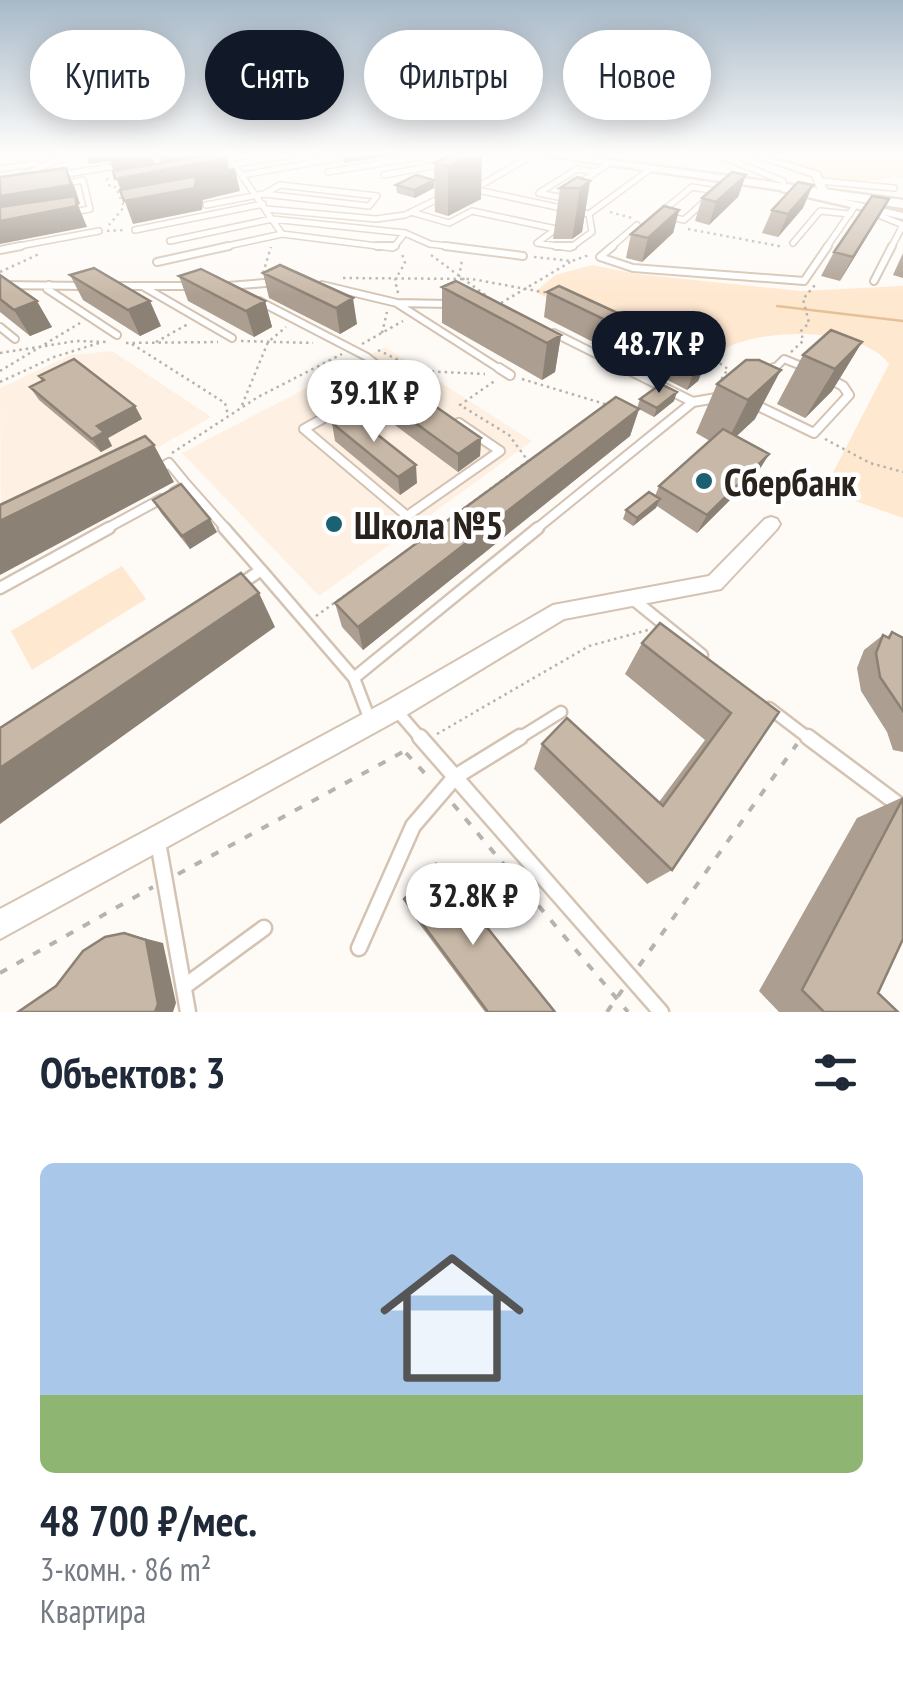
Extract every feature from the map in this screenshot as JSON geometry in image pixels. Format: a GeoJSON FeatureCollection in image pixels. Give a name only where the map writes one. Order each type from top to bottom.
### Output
{"type":"FeatureCollection","features":[{"type":"Feature","properties":{"kind":"street"},"geometry":{"type":"LineString","coordinates":[[839,201],[852,210],[887,201]]}},
{"type":"Feature","properties":{"kind":"street"},"geometry":{"type":"LineString","coordinates":[[888,201],[903,216]]}},
{"type":"Feature","properties":{"kind":"street"},"geometry":{"type":"LineString","coordinates":[[0,926],[395,709],[560,611],[714,583],[770,524]]}},
{"type":"Feature","properties":{"kind":"lane"},"geometry":{"type":"LineString","coordinates":[[54,215],[90,209],[88,201]]}},
{"type":"Feature","properties":{"kind":"lane"},"geometry":{"type":"LineString","coordinates":[[206,204],[221,201]]}},
{"type":"Feature","properties":{"kind":"lane"},"geometry":{"type":"LineString","coordinates":[[263,201],[278,235]]}},
{"type":"Feature","properties":{"kind":"lane"},"geometry":{"type":"LineString","coordinates":[[326,201],[369,206],[373,201]]}},
{"type":"Feature","properties":{"kind":"lane"},"geometry":{"type":"LineString","coordinates":[[136,230],[265,206],[376,219],[410,212],[433,201]]}},
{"type":"Feature","properties":{"kind":"lane"},"geometry":{"type":"LineString","coordinates":[[540,201],[592,211],[606,201]]}},
{"type":"Feature","properties":{"kind":"lane"},"geometry":{"type":"LineString","coordinates":[[674,201],[659,214],[684,220],[704,201]]}},
{"type":"Feature","properties":{"kind":"lane"},"geometry":{"type":"LineString","coordinates":[[874,282],[903,226],[881,216],[888,201]]}},
{"type":"Feature","properties":{"kind":"lane"},"geometry":{"type":"LineString","coordinates":[[793,242],[820,210],[852,210]]}},
{"type":"Feature","properties":{"kind":"lane"},"geometry":{"type":"LineString","coordinates":[[640,222],[600,257],[634,268],[804,281],[852,210]]}},
{"type":"Feature","properties":{"kind":"lane"},"geometry":{"type":"LineString","coordinates":[[410,212],[449,223],[472,211],[556,229],[538,243],[570,248],[592,232],[592,211]]}},
{"type":"Feature","properties":{"kind":"lane"},"geometry":{"type":"LineString","coordinates":[[170,241],[272,219],[523,256]]}},
{"type":"Feature","properties":{"kind":"lane"},"geometry":{"type":"LineString","coordinates":[[0,250],[99,231]]}},
{"type":"Feature","properties":{"kind":"lane"},"geometry":{"type":"LineString","coordinates":[[157,262],[278,235],[393,248],[400,239]]}},
{"type":"Feature","properties":{"kind":"lane"},"geometry":{"type":"LineString","coordinates":[[218,286],[278,282]]}},
{"type":"Feature","properties":{"kind":"lane"},"geometry":{"type":"LineString","coordinates":[[313,284],[397,303],[458,304]]}},
{"type":"Feature","properties":{"kind":"lane"},"geometry":{"type":"LineString","coordinates":[[0,285],[199,286]]}},
{"type":"Feature","properties":{"kind":"lane"},"geometry":{"type":"LineString","coordinates":[[49,286],[47,290],[117,335]]}},
{"type":"Feature","properties":{"kind":"lane"},"geometry":{"type":"LineString","coordinates":[[144,286],[231,340]]}},
{"type":"Feature","properties":{"kind":"lane"},"geometry":{"type":"LineString","coordinates":[[236,286],[352,350],[410,389]]}},
{"type":"Feature","properties":{"kind":"lane"},"geometry":{"type":"LineString","coordinates":[[397,303],[510,375]]}},
{"type":"Feature","properties":{"kind":"lane"},"geometry":{"type":"LineString","coordinates":[[541,326],[693,402],[736,398],[814,433],[849,395],[832,380],[784,359],[756,385]]}},
{"type":"Feature","properties":{"kind":"lane"},"geometry":{"type":"LineString","coordinates":[[0,327],[14,339]]}},
{"type":"Feature","properties":{"kind":"lane"},"geometry":{"type":"LineString","coordinates":[[394,379],[304,429],[406,516],[500,451],[455,420]]}},
{"type":"Feature","properties":{"kind":"lane"},"geometry":{"type":"LineString","coordinates":[[354,678],[693,402]]}},
{"type":"Feature","properties":{"kind":"lane"},"geometry":{"type":"LineString","coordinates":[[152,472],[169,463],[354,678],[371,722]]}},
{"type":"Feature","properties":{"kind":"lane"},"geometry":{"type":"LineString","coordinates":[[0,588],[103,536],[187,485]]}},
{"type":"Feature","properties":{"kind":"lane"},"geometry":{"type":"LineString","coordinates":[[228,592],[261,570]]}},
{"type":"Feature","properties":{"kind":"lane"},"geometry":{"type":"LineString","coordinates":[[634,600],[711,662]]}},
{"type":"Feature","properties":{"kind":"lane"},"geometry":{"type":"LineString","coordinates":[[757,698],[903,808]]}},
{"type":"Feature","properties":{"kind":"lane"},"geometry":{"type":"LineString","coordinates":[[395,709],[662,1012]]}},
{"type":"Feature","properties":{"kind":"lane"},"geometry":{"type":"LineString","coordinates":[[359,948],[412,826],[455,777],[560,712]]}},
{"type":"Feature","properties":{"kind":"lane"},"geometry":{"type":"LineString","coordinates":[[158,839],[188,1012]]}},
{"type":"Feature","properties":{"kind":"lane"},"geometry":{"type":"LineString","coordinates":[[185,986],[264,928]]}},
{"type":"Feature","properties":{"kind":"path"},"geometry":{"type":"LineString","coordinates":[[99,231],[123,212],[120,201]]}},
{"type":"Feature","properties":{"kind":"path"},"geometry":{"type":"LineString","coordinates":[[592,211],[640,222]]}},
{"type":"Feature","properties":{"kind":"path"},"geometry":{"type":"LineString","coordinates":[[690,229],[788,248],[793,242]]}},
{"type":"Feature","properties":{"kind":"path"},"geometry":{"type":"LineString","coordinates":[[99,231],[136,230]]}},
{"type":"Feature","properties":{"kind":"path"},"geometry":{"type":"LineString","coordinates":[[260,284],[278,235]]}},
{"type":"Feature","properties":{"kind":"path"},"geometry":{"type":"LineString","coordinates":[[400,239],[486,292],[496,306],[572,261]]}},
{"type":"Feature","properties":{"kind":"path"},"geometry":{"type":"LineString","coordinates":[[382,333],[390,305],[401,296],[396,280],[405,263],[400,239]]}},
{"type":"Feature","properties":{"kind":"path"},"geometry":{"type":"LineString","coordinates":[[438,303],[459,278],[464,248]]}},
{"type":"Feature","properties":{"kind":"path"},"geometry":{"type":"LineString","coordinates":[[338,278],[453,277],[525,286],[554,295]]}},
{"type":"Feature","properties":{"kind":"path"},"geometry":{"type":"LineString","coordinates":[[784,359],[803,341],[801,331],[809,323],[803,299],[816,286],[804,281]]}},
{"type":"Feature","properties":{"kind":"path"},"geometry":{"type":"LineString","coordinates":[[169,463],[172,452],[228,416],[413,316]]}},
{"type":"Feature","properties":{"kind":"path"},"geometry":{"type":"LineString","coordinates":[[0,371],[90,318]]}},
{"type":"Feature","properties":{"kind":"path"},"geometry":{"type":"LineString","coordinates":[[154,342],[197,318]]}},
{"type":"Feature","properties":{"kind":"path"},"geometry":{"type":"LineString","coordinates":[[240,409],[268,342],[294,319]]}},
{"type":"Feature","properties":{"kind":"path"},"geometry":{"type":"LineString","coordinates":[[117,335],[225,403],[228,416]]}},
{"type":"Feature","properties":{"kind":"path"},"geometry":{"type":"LineString","coordinates":[[0,353],[76,341],[320,343]]}},
{"type":"Feature","properties":{"kind":"path"},"geometry":{"type":"LineString","coordinates":[[0,382],[64,353],[105,342]]}},
{"type":"Feature","properties":{"kind":"path"},"geometry":{"type":"LineString","coordinates":[[706,354],[728,368],[720,390],[736,398]]}},
{"type":"Feature","properties":{"kind":"path"},"geometry":{"type":"LineString","coordinates":[[814,433],[870,463],[903,472]]}},
{"type":"Feature","properties":{"kind":"path"},"geometry":{"type":"LineString","coordinates":[[607,1012],[803,735]]}},
{"type":"Feature","properties":{"kind":"path"},"geometry":{"type":"LineString","coordinates":[[405,752],[628,1012]]}},
{"type":"Feature","properties":{"kind":"shaded area"},"geometry":{"type":"Polygon","coordinates":[[[592,265],[637,274],[801,291],[903,286],[903,518],[824,490],[889,364],[877,352],[840,338],[774,335],[738,343],[694,363],[535,292],[555,275],[592,265]]]}},
{"type":"Feature","properties":{"kind":"shaded area","name":"Школа №5"},"geometry":{"type":"Polygon","coordinates":[[[385,347],[532,441],[319,596],[182,453],[385,347]]]}},
{"type":"Feature","properties":{"kind":"shaded area"},"geometry":{"type":"Polygon","coordinates":[[[112,351],[211,417],[1,537],[0,388],[71,355],[112,351]]]}},
{"type":"Feature","properties":{"kind":"shaded area"},"geometry":{"type":"Polygon","coordinates":[[[122,566],[146,599],[32,670],[11,631],[122,566]]]}},
{"type":"Feature","properties":{"kind":"building"},"geometry":{"type":"Polygon","coordinates":[[[39,201],[76,201],[77,206],[0,221],[0,207],[39,201]]]}},
{"type":"Feature","properties":{"kind":"building"},"geometry":{"type":"Polygon","coordinates":[[[780,201],[799,201],[788,214],[772,210],[780,201]]]}},
{"type":"Feature","properties":{"kind":"building"},"geometry":{"type":"Polygon","coordinates":[[[868,201],[888,201],[853,257],[834,252],[868,201]]]}},
{"type":"Feature","properties":{"kind":"building"},"geometry":{"type":"Polygon","coordinates":[[[664,206],[679,210],[648,238],[631,234],[664,206]]]}},
{"type":"Feature","properties":{"kind":"building"},"geometry":{"type":"Polygon","coordinates":[[[280,265],[353,298],[336,308],[263,273],[280,265]]]}},
{"type":"Feature","properties":{"kind":"building"},"geometry":{"type":"Polygon","coordinates":[[[94,268],[150,301],[128,310],[70,275],[94,268]]]}},
{"type":"Feature","properties":{"kind":"building"},"geometry":{"type":"Polygon","coordinates":[[[201,269],[265,301],[246,311],[179,276],[201,269]]]}},
{"type":"Feature","properties":{"kind":"building"},"geometry":{"type":"Polygon","coordinates":[[[0,275],[37,301],[14,310],[0,299],[0,275]]]}},
{"type":"Feature","properties":{"kind":"building"},"geometry":{"type":"Polygon","coordinates":[[[456,281],[561,335],[547,343],[442,287],[456,281]]]}},
{"type":"Feature","properties":{"kind":"building"},"geometry":{"type":"Polygon","coordinates":[[[559,286],[709,355],[697,364],[547,292],[559,286]]]}},
{"type":"Feature","properties":{"kind":"building"},"geometry":{"type":"Polygon","coordinates":[[[831,330],[862,342],[835,369],[803,355],[831,330]]]}},
{"type":"Feature","properties":{"kind":"building"},"geometry":{"type":"Polygon","coordinates":[[[74,359],[135,406],[97,426],[104,432],[92,439],[30,387],[44,380],[39,376],[74,359]]]}},
{"type":"Feature","properties":{"kind":"building"},"geometry":{"type":"Polygon","coordinates":[[[746,360],[759,360],[781,370],[748,400],[717,384],[746,360]]]}},
{"type":"Feature","properties":{"kind":"building"},"geometry":{"type":"Polygon","coordinates":[[[393,377],[481,438],[458,454],[370,390],[393,377]]]}},
{"type":"Feature","properties":{"kind":"building"},"geometry":{"type":"Polygon","coordinates":[[[661,384],[677,392],[657,408],[640,399],[661,384]]]}},
{"type":"Feature","properties":{"kind":"building"},"geometry":{"type":"Polygon","coordinates":[[[616,397],[639,409],[358,627],[335,603],[616,397]]]}},
{"type":"Feature","properties":{"kind":"building"},"geometry":{"type":"Polygon","coordinates":[[[350,413],[416,465],[398,477],[332,423],[350,413]]]}},
{"type":"Feature","properties":{"kind":"building"},"geometry":{"type":"Polygon","coordinates":[[[723,429],[769,454],[707,515],[659,486],[723,429]]]}},
{"type":"Feature","properties":{"kind":"building"},"geometry":{"type":"Polygon","coordinates":[[[145,436],[154,445],[0,521],[0,505],[145,436]]]}},
{"type":"Feature","properties":{"kind":"building"},"geometry":{"type":"Polygon","coordinates":[[[181,484],[210,519],[182,536],[153,500],[181,484]]]}},
{"type":"Feature","properties":{"kind":"building"},"geometry":{"type":"Polygon","coordinates":[[[649,492],[660,499],[637,518],[626,510],[649,492]]]}},
{"type":"Feature","properties":{"kind":"building"},"geometry":{"type":"Polygon","coordinates":[[[241,573],[259,593],[0,768],[0,728],[241,573]]]}},
{"type":"Feature","properties":{"kind":"building"},"geometry":{"type":"Polygon","coordinates":[[[660,623],[779,712],[672,870],[542,744],[567,718],[663,806],[731,713],[642,643],[660,623]]]}},
{"type":"Feature","properties":{"kind":"building"},"geometry":{"type":"Polygon","coordinates":[[[892,632],[903,638],[903,711],[880,677],[876,653],[883,635],[889,638],[892,632]]]}},
{"type":"Feature","properties":{"kind":"building"},"geometry":{"type":"Polygon","coordinates":[[[903,798],[903,939],[878,993],[898,1012],[824,1012],[802,990],[903,798]]]}},
{"type":"Feature","properties":{"kind":"building"},"geometry":{"type":"Polygon","coordinates":[[[436,864],[555,1012],[488,1012],[404,899],[436,864]]]}},
{"type":"Feature","properties":{"kind":"building"},"geometry":{"type":"Polygon","coordinates":[[[124,933],[146,940],[158,1004],[155,1012],[18,1012],[56,986],[83,951],[105,937],[124,933]]]}},
{"type":"Feature","properties":{"kind":"waterway"},"geometry":{"type":"LineString","coordinates":[[777,306],[903,321]]}},
{"type":"Feature","properties":{"kind":"place","name":"Сбербанк"},"geometry":{"type":"Point","coordinates":[704,481]}},
{"type":"Feature","properties":{"kind":"place","name":"Школа №5"},"geometry":{"type":"Point","coordinates":[334,524]}}]}
